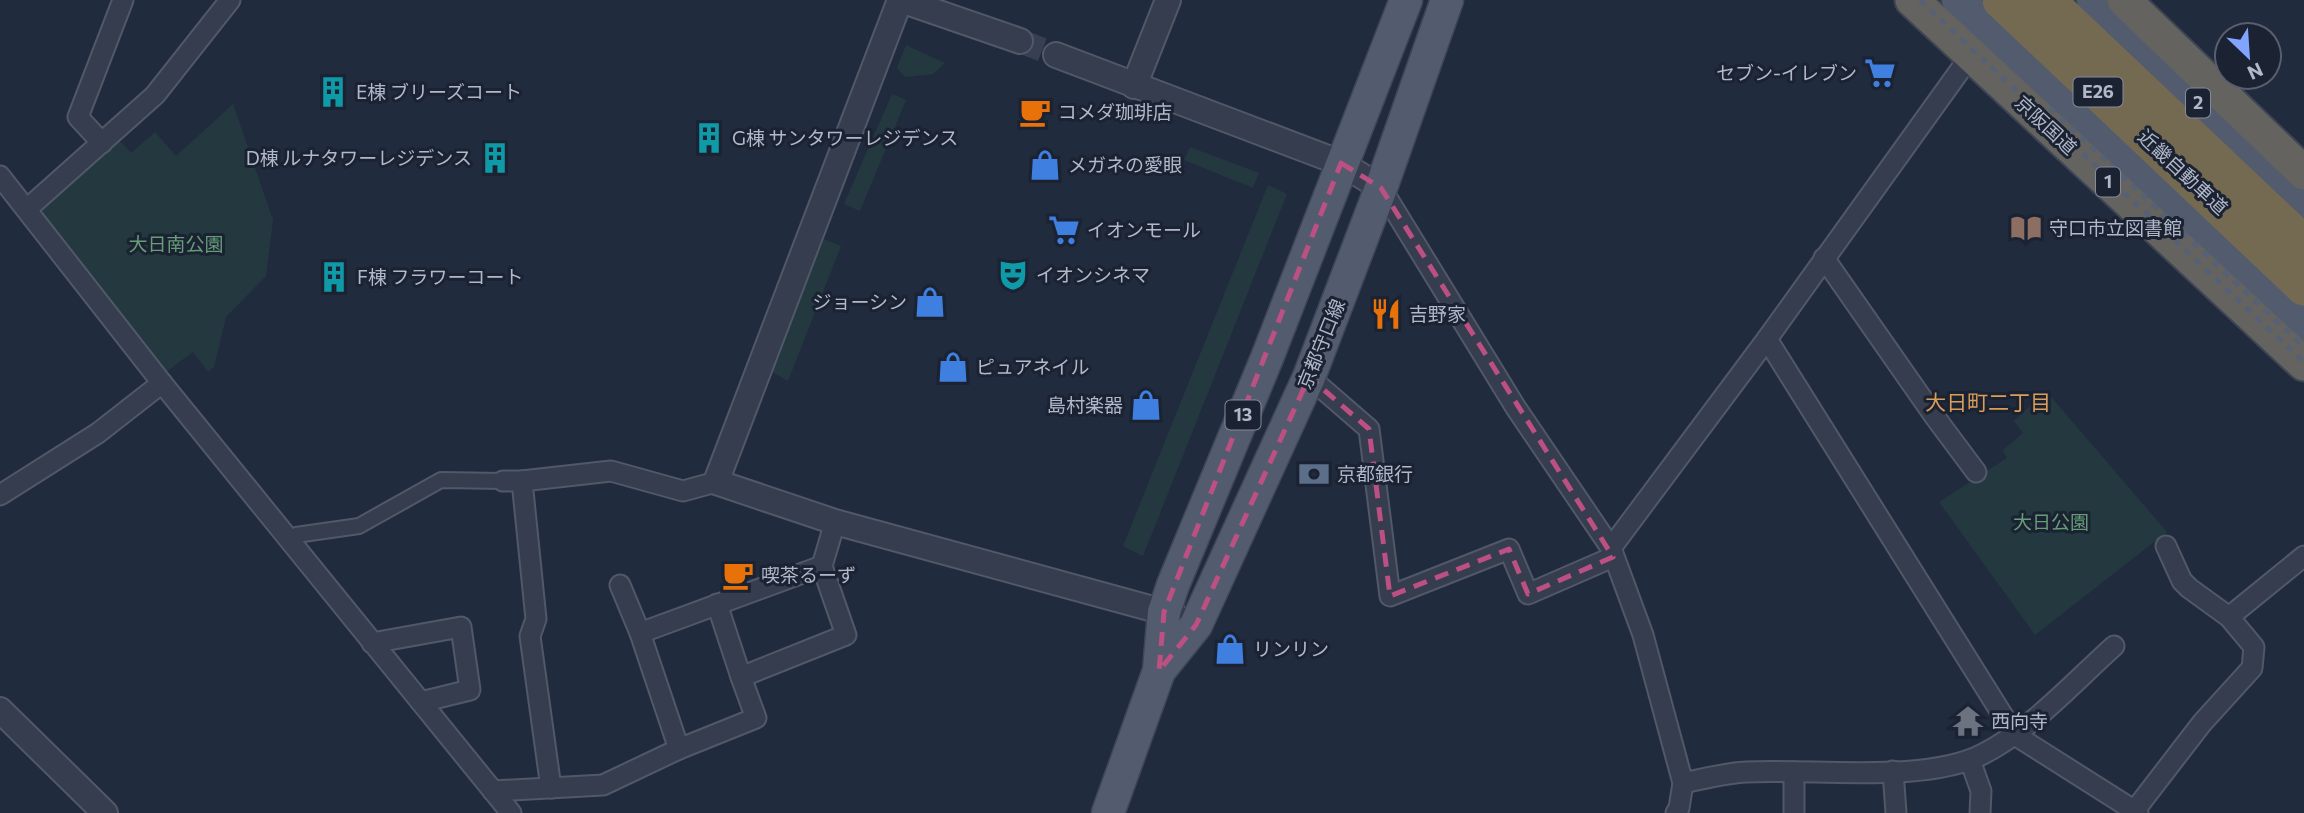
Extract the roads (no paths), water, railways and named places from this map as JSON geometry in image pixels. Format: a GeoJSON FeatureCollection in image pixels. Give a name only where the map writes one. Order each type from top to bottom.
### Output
{"type":"FeatureCollection","features":[{"type":"Feature","properties":{"kind":"highway","name":"京阪国道"},"geometry":{"type":"LineString","coordinates":[[1912,0],[1971,55],[2101,157],[2292,314],[2304,365]]}},
{"type":"Feature","properties":{"kind":"highway","name":"近畿自動車道"},"geometry":{"type":"LineString","coordinates":[[2001,0],[2292,314]]}},
{"type":"Feature","properties":{"kind":"highway","name":"近畿自動車道"},"geometry":{"type":"LineString","coordinates":[[2046,0],[2304,244]]}},
{"type":"Feature","properties":{"kind":"highway"},"geometry":{"type":"LineString","coordinates":[[2124,0],[2157,47],[2304,173]]}},
{"type":"Feature","properties":{"kind":"highway"},"geometry":{"type":"LineString","coordinates":[[2219,161],[2304,230]]}},
{"type":"Feature","properties":{"kind":"main road","name":"京都守口線"},"geometry":{"type":"LineString","coordinates":[[1108,813],[1159,671],[1164,612],[1178,572],[1267,358],[1406,0]]}},
{"type":"Feature","properties":{"kind":"main road","name":"京都守口線"},"geometry":{"type":"LineString","coordinates":[[1159,671],[1196,625],[1310,377],[1381,188],[1447,0]]}},
{"type":"Feature","properties":{"kind":"main road"},"geometry":{"type":"LineString","coordinates":[[1958,0],[2101,157],[2292,314]]}},
{"type":"Feature","properties":{"kind":"main road"},"geometry":{"type":"LineString","coordinates":[[1985,0],[2075,83],[2200,238]]}},
{"type":"Feature","properties":{"kind":"main road"},"geometry":{"type":"LineString","coordinates":[[2071,0],[2176,82]]}},
{"type":"Feature","properties":{"kind":"main road","name":"2"},"geometry":{"type":"LineString","coordinates":[[2093,0],[2157,47],[2176,82],[2304,205]]}},
{"type":"Feature","properties":{"kind":"main road"},"geometry":{"type":"LineString","coordinates":[[2109,0],[2157,47]]}},
{"type":"Feature","properties":{"kind":"street"},"geometry":{"type":"LineString","coordinates":[[102,143],[78,117],[123,0]]}},
{"type":"Feature","properties":{"kind":"street"},"geometry":{"type":"LineString","coordinates":[[27,209],[155,94],[230,0]]}},
{"type":"Feature","properties":{"kind":"street"},"geometry":{"type":"LineString","coordinates":[[716,482],[901,0],[1020,41]]}},
{"type":"Feature","properties":{"kind":"street"},"geometry":{"type":"LineString","coordinates":[[1128,83],[1155,0]]}},
{"type":"Feature","properties":{"kind":"street"},"geometry":{"type":"LineString","coordinates":[[1128,83],[1168,0]]}},
{"type":"Feature","properties":{"kind":"street"},"geometry":{"type":"LineString","coordinates":[[1056,55],[1341,163],[1381,188],[1516,408],[1612,553],[1643,635],[1683,783],[1676,813]]}},
{"type":"Feature","properties":{"kind":"street"},"geometry":{"type":"LineString","coordinates":[[1310,377],[1370,429],[1390,596],[1508,549],[1528,594],[1612,553],[1971,55]]}},
{"type":"Feature","properties":{"kind":"street"},"geometry":{"type":"LineString","coordinates":[[0,176],[162,383],[512,813]]}},
{"type":"Feature","properties":{"kind":"street"},"geometry":{"type":"LineString","coordinates":[[1824,258],[1976,472]]}},
{"type":"Feature","properties":{"kind":"street"},"geometry":{"type":"LineString","coordinates":[[1767,339],[2015,735],[2136,812],[2202,723],[2252,668],[2254,646],[2229,617],[2182,581],[2165,546]]}},
{"type":"Feature","properties":{"kind":"street"},"geometry":{"type":"LineString","coordinates":[[0,495],[99,433],[162,383]]}},
{"type":"Feature","properties":{"kind":"street"},"geometry":{"type":"LineString","coordinates":[[296,535],[359,526],[440,480],[513,481],[611,471],[683,491],[716,482],[835,522],[1164,612],[1196,625]]}},
{"type":"Feature","properties":{"kind":"street"},"geometry":{"type":"LineString","coordinates":[[513,481],[536,619],[530,636],[551,788]]}},
{"type":"Feature","properties":{"kind":"street"},"geometry":{"type":"LineString","coordinates":[[741,677],[846,635],[822,566],[835,522]]}},
{"type":"Feature","properties":{"kind":"street"},"geometry":{"type":"LineString","coordinates":[[2229,617],[2304,556]]}},
{"type":"Feature","properties":{"kind":"street"},"geometry":{"type":"LineString","coordinates":[[640,633],[822,566]]}},
{"type":"Feature","properties":{"kind":"street"},"geometry":{"type":"LineString","coordinates":[[620,585],[640,633],[679,748]]}},
{"type":"Feature","properties":{"kind":"street"},"geometry":{"type":"LineString","coordinates":[[494,790],[603,785],[679,748],[756,718],[717,604]]}},
{"type":"Feature","properties":{"kind":"street"},"geometry":{"type":"LineString","coordinates":[[372,643],[461,627],[470,690],[421,702]]}},
{"type":"Feature","properties":{"kind":"street"},"geometry":{"type":"LineString","coordinates":[[1683,783],[1744,772],[1893,771],[1944,767],[1970,760],[2015,735],[2114,646]]}},
{"type":"Feature","properties":{"kind":"street"},"geometry":{"type":"LineString","coordinates":[[0,710],[105,813]]}},
{"type":"Feature","properties":{"kind":"street"},"geometry":{"type":"LineString","coordinates":[[1970,760],[1981,791],[1980,813]]}},
{"type":"Feature","properties":{"kind":"street"},"geometry":{"type":"LineString","coordinates":[[1893,771],[1896,813]]}},
{"type":"Feature","properties":{"kind":"street"},"geometry":{"type":"LineString","coordinates":[[1794,772],[1794,813]]}},
{"type":"Feature","properties":{"kind":"tunnel"},"geometry":{"type":"LineString","coordinates":[[1020,41],[1056,55]]}},
{"type":"Feature","properties":{"kind":"railway"},"geometry":{"type":"LineString","coordinates":[[1920,0],[2304,362]]}},
{"type":"Feature","properties":{"kind":"railway"},"geometry":{"type":"LineString","coordinates":[[2050,108],[2304,347]]}},
{"type":"Feature","properties":{"kind":"place","name":"セブン-イレブン"},"geometry":{"type":"Point","coordinates":[1880,73]}},
{"type":"Feature","properties":{"kind":"place","name":"E棟 ブリーズコート"},"geometry":{"type":"Point","coordinates":[333,92]}},
{"type":"Feature","properties":{"kind":"place","name":"コメダ珈琲店"},"geometry":{"type":"Point","coordinates":[1035,112]}},
{"type":"Feature","properties":{"kind":"place","name":"G棟 サンタワーレジデンス"},"geometry":{"type":"Point","coordinates":[709,138]}},
{"type":"Feature","properties":{"kind":"place","name":"D棟 ルナタワーレジデンス"},"geometry":{"type":"Point","coordinates":[495,158]}},
{"type":"Feature","properties":{"kind":"place","name":"メガネの愛眼"},"geometry":{"type":"Point","coordinates":[1045,165]}},
{"type":"Feature","properties":{"kind":"place","name":"守口市立図書館"},"geometry":{"type":"Point","coordinates":[2026,228]}},
{"type":"Feature","properties":{"kind":"place","name":"イオンモール"},"geometry":{"type":"Point","coordinates":[1064,230]}},
{"type":"Feature","properties":{"kind":"place","name":"イオンシネマ"},"geometry":{"type":"Point","coordinates":[1013,275]}},
{"type":"Feature","properties":{"kind":"place","name":"F棟 フラワーコート"},"geometry":{"type":"Point","coordinates":[334,277]}},
{"type":"Feature","properties":{"kind":"place","name":"ジョーシン"},"geometry":{"type":"Point","coordinates":[930,302]}},
{"type":"Feature","properties":{"kind":"place","name":"吉野家"},"geometry":{"type":"Point","coordinates":[1386,314]}},
{"type":"Feature","properties":{"kind":"place","name":"ピュアネイル"},"geometry":{"type":"Point","coordinates":[953,367]}},
{"type":"Feature","properties":{"kind":"place","name":"島村楽器"},"geometry":{"type":"Point","coordinates":[1146,405]}},
{"type":"Feature","properties":{"kind":"place","name":"京都銀行"},"geometry":{"type":"Point","coordinates":[1314,474]}},
{"type":"Feature","properties":{"kind":"place","name":"喫茶るーず"},"geometry":{"type":"Point","coordinates":[738,575]}},
{"type":"Feature","properties":{"kind":"place","name":"リンリン"},"geometry":{"type":"Point","coordinates":[1230,649]}},
{"type":"Feature","properties":{"kind":"place","name":"西向寺"},"geometry":{"type":"Point","coordinates":[1968,721]}},
{"type":"Feature","properties":{"kind":"district","name":"大日町二丁目"},"geometry":{"type":"Point","coordinates":[1988,403]}},
{"type":"Feature","properties":{"kind":"park label","name":"大日南公園"},"geometry":{"type":"Point","coordinates":[176,244]}},
{"type":"Feature","properties":{"kind":"park label","name":"大日公園"},"geometry":{"type":"Point","coordinates":[2051,522]}}]}
